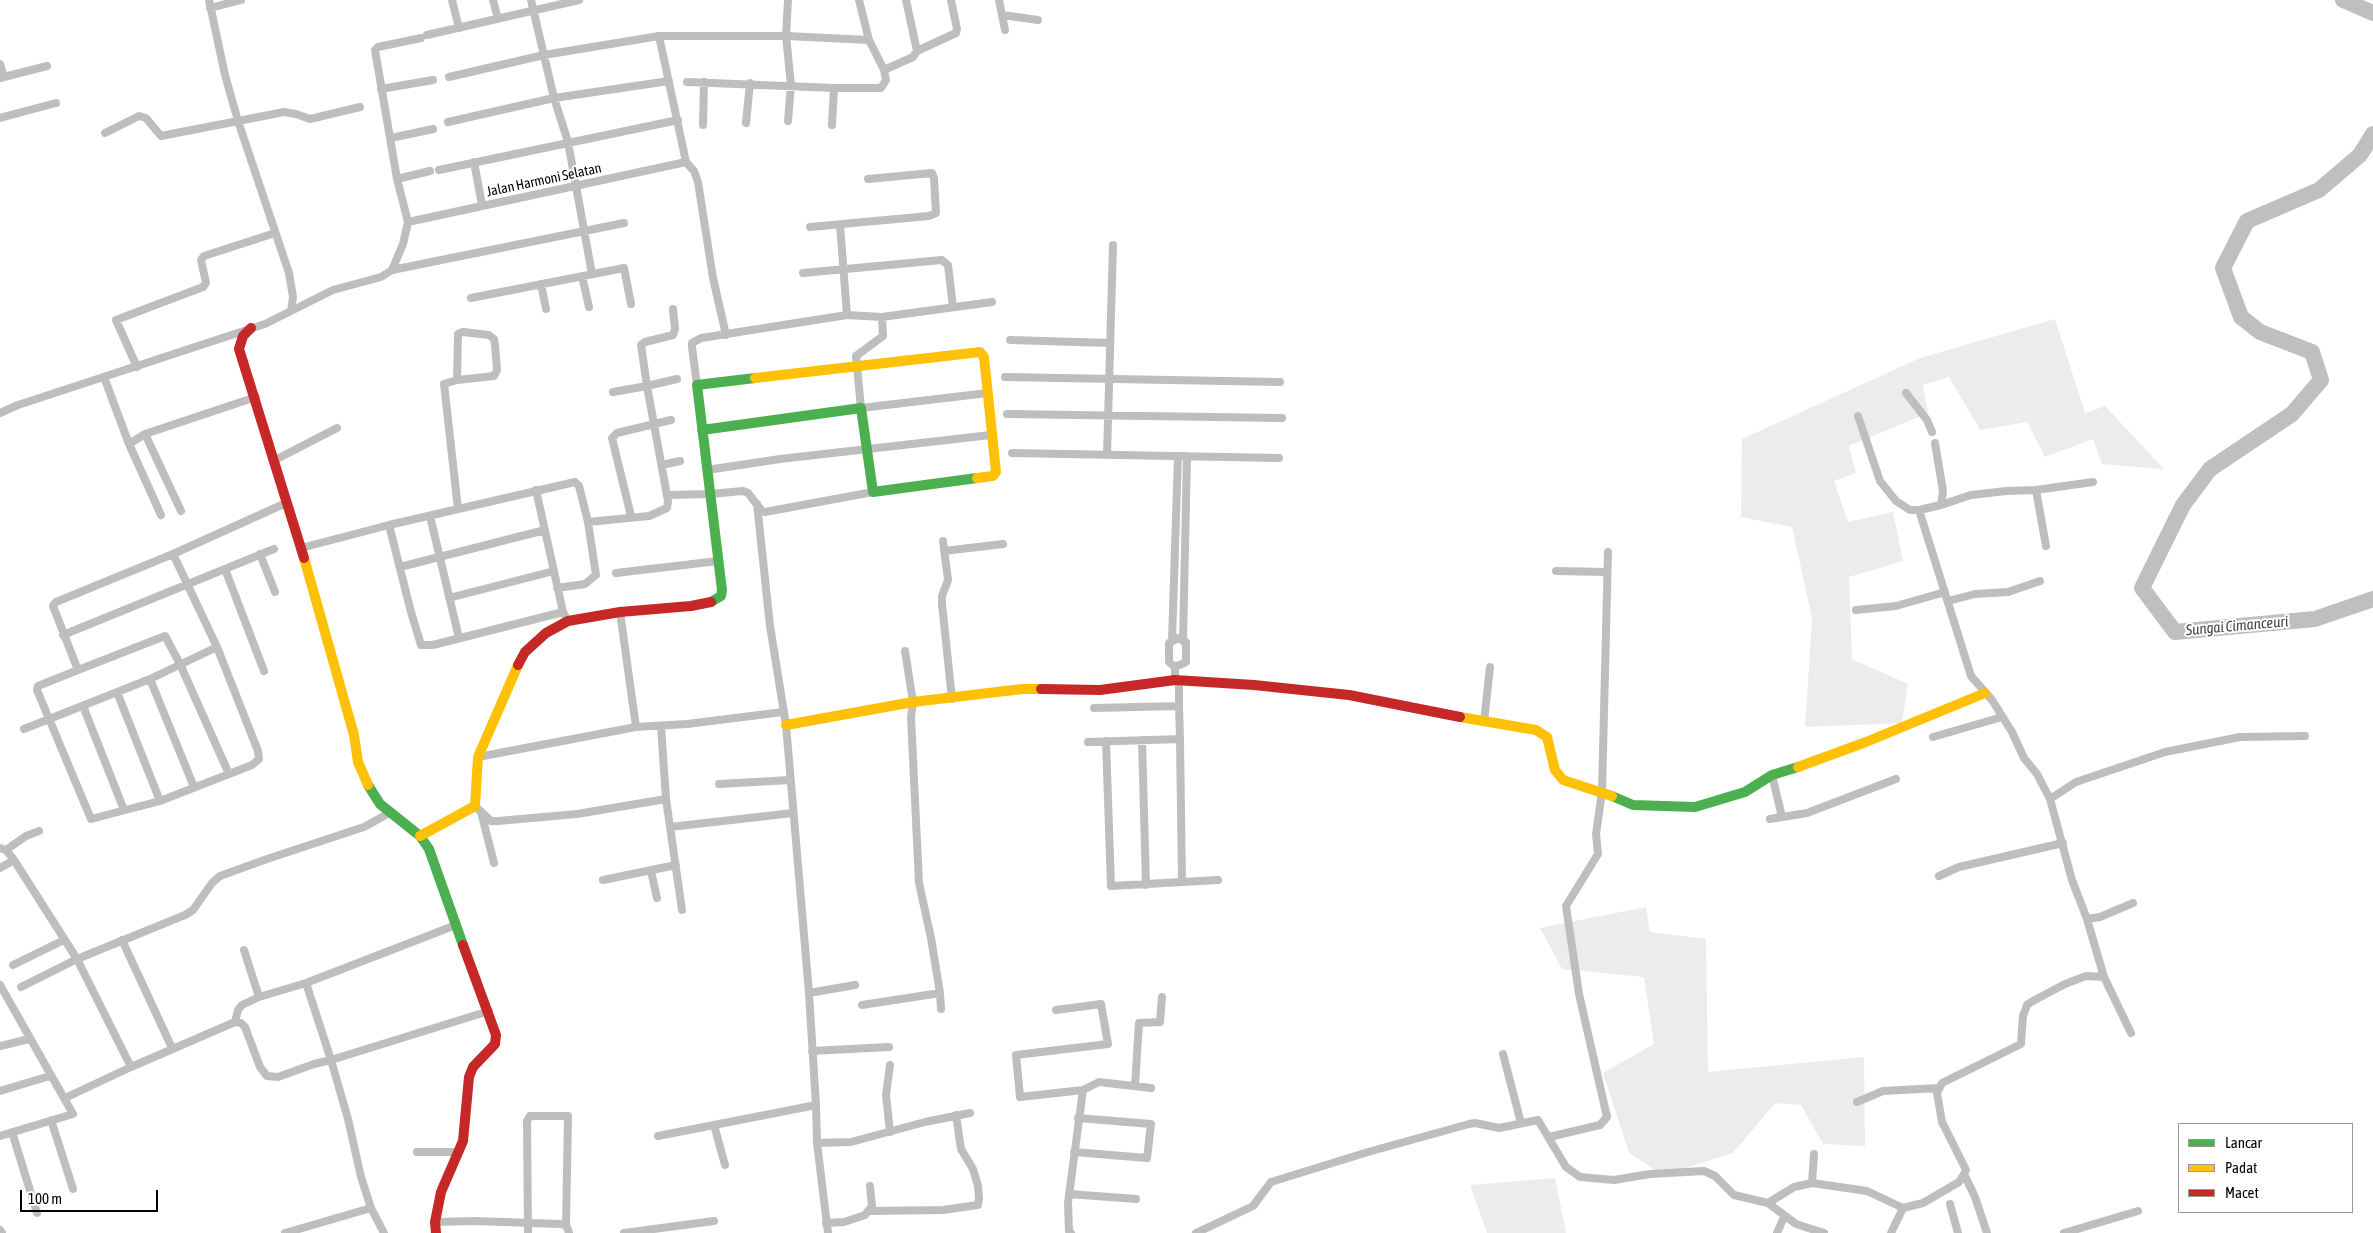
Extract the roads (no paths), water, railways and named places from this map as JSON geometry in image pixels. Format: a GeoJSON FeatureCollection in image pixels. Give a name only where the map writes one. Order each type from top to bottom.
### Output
{"type":"FeatureCollection","features":[{"type":"Feature","properties":{"kind":"street"},"geometry":{"type":"LineString","coordinates":[[241,0],[209,4],[238,120],[291,286],[293,297],[291,311]]}},
{"type":"Feature","properties":{"kind":"street"},"geometry":{"type":"LineString","coordinates":[[452,0],[459,28]]}},
{"type":"Feature","properties":{"kind":"street"},"geometry":{"type":"LineString","coordinates":[[494,0],[498,19]]}},
{"type":"Feature","properties":{"kind":"street"},"geometry":{"type":"LineString","coordinates":[[532,0],[554,98],[568,142],[592,274]]}},
{"type":"Feature","properties":{"kind":"street"},"geometry":{"type":"LineString","coordinates":[[392,270],[403,244],[408,222],[397,179],[392,138],[374,50],[378,47],[578,0]]}},
{"type":"Feature","properties":{"kind":"street"},"geometry":{"type":"LineString","coordinates":[[788,0],[786,36],[791,85],[788,121]]}},
{"type":"Feature","properties":{"kind":"street"},"geometry":{"type":"LineString","coordinates":[[687,82],[881,88],[886,80],[884,70],[869,40],[859,0]]}},
{"type":"Feature","properties":{"kind":"street"},"geometry":{"type":"LineString","coordinates":[[906,0],[917,51]]}},
{"type":"Feature","properties":{"kind":"street"},"geometry":{"type":"LineString","coordinates":[[884,70],[913,58],[917,51],[956,33],[957,29],[951,0]]}},
{"type":"Feature","properties":{"kind":"street"},"geometry":{"type":"LineString","coordinates":[[999,0],[1005,30]]}},
{"type":"Feature","properties":{"kind":"street"},"geometry":{"type":"LineString","coordinates":[[1002,15],[1038,20]]}},
{"type":"Feature","properties":{"kind":"street"},"geometry":{"type":"LineString","coordinates":[[659,36],[686,162],[694,171],[698,182],[713,278],[726,335]]}},
{"type":"Feature","properties":{"kind":"street"},"geometry":{"type":"LineString","coordinates":[[449,77],[544,55],[659,36],[786,36],[869,40]]}},
{"type":"Feature","properties":{"kind":"street"},"geometry":{"type":"LineString","coordinates":[[0,64],[2,78],[47,66]]}},
{"type":"Feature","properties":{"kind":"street"},"geometry":{"type":"LineString","coordinates":[[381,89],[433,80]]}},
{"type":"Feature","properties":{"kind":"street"},"geometry":{"type":"LineString","coordinates":[[448,122],[554,98],[669,81]]}},
{"type":"Feature","properties":{"kind":"street"},"geometry":{"type":"LineString","coordinates":[[703,126],[704,82]]}},
{"type":"Feature","properties":{"kind":"street"},"geometry":{"type":"LineString","coordinates":[[746,123],[750,84]]}},
{"type":"Feature","properties":{"kind":"street"},"geometry":{"type":"LineString","coordinates":[[832,125],[834,88]]}},
{"type":"Feature","properties":{"kind":"street"},"geometry":{"type":"LineString","coordinates":[[0,118],[56,103]]}},
{"type":"Feature","properties":{"kind":"street"},"geometry":{"type":"LineString","coordinates":[[105,133],[139,116],[146,118],[161,136],[284,112],[310,119],[360,107]]}},
{"type":"Feature","properties":{"kind":"street"},"geometry":{"type":"LineString","coordinates":[[397,179],[678,120]]}},
{"type":"Feature","properties":{"kind":"street"},"geometry":{"type":"LineString","coordinates":[[392,138],[433,129]]}},
{"type":"Feature","properties":{"kind":"street"},"geometry":{"type":"LineString","coordinates":[[474,162],[482,205]]}},
{"type":"Feature","properties":{"kind":"street","name":"Jalan Harmoni Selatan"},"geometry":{"type":"LineString","coordinates":[[408,222],[686,162]]}},
{"type":"Feature","properties":{"kind":"street"},"geometry":{"type":"LineString","coordinates":[[810,228],[929,216],[936,213],[932,172],[868,179]]}},
{"type":"Feature","properties":{"kind":"street"},"geometry":{"type":"LineString","coordinates":[[0,413],[18,405],[265,324],[334,290],[381,277],[392,270],[624,223]]}},
{"type":"Feature","properties":{"kind":"street"},"geometry":{"type":"LineString","coordinates":[[840,225],[847,315]]}},
{"type":"Feature","properties":{"kind":"street"},"geometry":{"type":"LineString","coordinates":[[136,366],[116,320],[203,287],[206,283],[201,260],[204,256],[275,233]]}},
{"type":"Feature","properties":{"kind":"street"},"geometry":{"type":"LineString","coordinates":[[1107,455],[1113,245]]}},
{"type":"Feature","properties":{"kind":"street"},"geometry":{"type":"LineString","coordinates":[[803,274],[944,261],[948,265],[953,307]]}},
{"type":"Feature","properties":{"kind":"street"},"geometry":{"type":"LineString","coordinates":[[471,298],[624,268],[631,304]]}},
{"type":"Feature","properties":{"kind":"street"},"geometry":{"type":"LineString","coordinates":[[582,276],[589,306]]}},
{"type":"Feature","properties":{"kind":"street"},"geometry":{"type":"LineString","coordinates":[[541,284],[546,309]]}},
{"type":"Feature","properties":{"kind":"street"},"geometry":{"type":"LineString","coordinates":[[494,863],[478,809],[475,781],[478,757],[512,675],[525,652],[546,633],[568,621],[620,612],[690,606],[714,601],[720,596],[722,590],[692,343],[701,338],[847,315],[882,316],[992,302]]}},
{"type":"Feature","properties":{"kind":"street"},"geometry":{"type":"LineString","coordinates":[[588,522],[661,513],[667,508],[667,495],[652,424],[641,345],[645,342],[673,335],[675,329],[673,309]]}},
{"type":"Feature","properties":{"kind":"street"},"geometry":{"type":"LineString","coordinates":[[873,492],[855,360],[858,353],[882,336],[882,316]]}},
{"type":"Feature","properties":{"kind":"street"},"geometry":{"type":"LineString","coordinates":[[251,328],[243,336],[239,349],[256,397],[273,461],[301,548],[354,735],[358,762],[370,791],[380,804],[420,836],[429,848],[489,1011],[496,1035],[495,1044],[473,1067],[469,1077],[463,1141],[441,1192],[436,1228],[526,1222],[568,1229],[568,1117],[565,1114],[530,1116],[528,1119],[526,1222],[528,1233]]}},
{"type":"Feature","properties":{"kind":"street"},"geometry":{"type":"LineString","coordinates":[[457,380],[458,334],[463,332],[489,335],[494,339],[497,373],[489,378],[457,380],[444,384],[458,509]]}},
{"type":"Feature","properties":{"kind":"street"},"geometry":{"type":"LineString","coordinates":[[1010,340],[1110,343]]}},
{"type":"Feature","properties":{"kind":"street"},"geometry":{"type":"LineString","coordinates":[[667,495],[743,491],[765,512],[873,492],[993,476],[996,472],[984,357],[980,352],[697,385]]}},
{"type":"Feature","properties":{"kind":"street"},"geometry":{"type":"LineString","coordinates":[[104,377],[128,444],[160,515]]}},
{"type":"Feature","properties":{"kind":"street"},"geometry":{"type":"LineString","coordinates":[[1005,377],[1280,382]]}},
{"type":"Feature","properties":{"kind":"street"},"geometry":{"type":"LineString","coordinates":[[613,392],[677,379]]}},
{"type":"Feature","properties":{"kind":"street"},"geometry":{"type":"LineString","coordinates":[[702,430],[988,393]]}},
{"type":"Feature","properties":{"kind":"street"},"geometry":{"type":"LineString","coordinates":[[1906,393],[1927,420],[1932,432]]}},
{"type":"Feature","properties":{"kind":"street"},"geometry":{"type":"LineString","coordinates":[[128,444],[145,434],[256,397]]}},
{"type":"Feature","properties":{"kind":"street"},"geometry":{"type":"LineString","coordinates":[[1007,414],[1282,418]]}},
{"type":"Feature","properties":{"kind":"street"},"geometry":{"type":"LineString","coordinates":[[1858,416],[1880,481],[1896,501],[1910,510],[1941,505],[1971,495],[2036,490],[2093,482]]}},
{"type":"Feature","properties":{"kind":"street"},"geometry":{"type":"LineString","coordinates":[[631,516],[612,438],[617,433],[671,420]]}},
{"type":"Feature","properties":{"kind":"street"},"geometry":{"type":"LineString","coordinates":[[273,461],[337,428]]}},
{"type":"Feature","properties":{"kind":"street"},"geometry":{"type":"LineString","coordinates":[[145,434],[181,512]]}},
{"type":"Feature","properties":{"kind":"street"},"geometry":{"type":"LineString","coordinates":[[707,470],[991,435]]}},
{"type":"Feature","properties":{"kind":"street"},"geometry":{"type":"LineString","coordinates":[[1935,443],[1943,491],[1941,505]]}},
{"type":"Feature","properties":{"kind":"street"},"geometry":{"type":"LineString","coordinates":[[1012,453],[1279,458]]}},
{"type":"Feature","properties":{"kind":"street"},"geometry":{"type":"LineString","coordinates":[[1172,641],[1178,456]]}},
{"type":"Feature","properties":{"kind":"street"},"geometry":{"type":"LineString","coordinates":[[1175,667],[1186,662],[1186,642],[1184,641],[1185,537],[1188,456]]}},
{"type":"Feature","properties":{"kind":"street"},"geometry":{"type":"LineString","coordinates":[[662,465],[680,461]]}},
{"type":"Feature","properties":{"kind":"street"},"geometry":{"type":"LineString","coordinates":[[301,548],[536,490],[577,483],[588,522],[596,575],[585,584],[557,588]]}},
{"type":"Feature","properties":{"kind":"street"},"geometry":{"type":"LineString","coordinates":[[536,490],[562,612],[568,621]]}},
{"type":"Feature","properties":{"kind":"street"},"geometry":{"type":"LineString","coordinates":[[2036,490],[2046,546]]}},
{"type":"Feature","properties":{"kind":"street"},"geometry":{"type":"LineString","coordinates":[[78,670],[53,610],[56,602],[173,554],[286,503]]}},
{"type":"Feature","properties":{"kind":"street"},"geometry":{"type":"LineString","coordinates":[[757,504],[770,626],[786,725],[809,993],[817,1143],[828,1233]]}},
{"type":"Feature","properties":{"kind":"street"},"geometry":{"type":"LineString","coordinates":[[1919,510],[1971,676],[2002,717],[2024,758],[2037,774],[2050,799],[2072,880],[2087,919],[2104,977],[2131,1033]]}},
{"type":"Feature","properties":{"kind":"street"},"geometry":{"type":"LineString","coordinates":[[430,516],[459,638]]}},
{"type":"Feature","properties":{"kind":"street"},"geometry":{"type":"LineString","coordinates":[[390,525],[418,641],[421,645],[432,645],[562,612]]}},
{"type":"Feature","properties":{"kind":"street"},"geometry":{"type":"LineString","coordinates":[[400,567],[546,530]]}},
{"type":"Feature","properties":{"kind":"street"},"geometry":{"type":"LineString","coordinates":[[1176,537],[1185,537]]}},
{"type":"Feature","properties":{"kind":"street"},"geometry":{"type":"LineString","coordinates":[[943,541],[948,580],[942,596],[942,604],[952,698]]}},
{"type":"Feature","properties":{"kind":"street"},"geometry":{"type":"LineString","coordinates":[[944,551],[1003,544]]}},
{"type":"Feature","properties":{"kind":"street"},"geometry":{"type":"LineString","coordinates":[[63,634],[274,549]]}},
{"type":"Feature","properties":{"kind":"street"},"geometry":{"type":"LineString","coordinates":[[1549,1137],[1600,1125],[1607,1117],[1579,994],[1566,906],[1571,895],[1597,858],[1596,834],[1602,792],[1608,552]]}},
{"type":"Feature","properties":{"kind":"street"},"geometry":{"type":"LineString","coordinates":[[173,554],[186,585],[217,647],[259,756],[257,762],[229,774],[160,801],[91,819],[36,690],[38,686],[165,636],[180,664],[229,774]]}},
{"type":"Feature","properties":{"kind":"street"},"geometry":{"type":"LineString","coordinates":[[260,554],[275,592]]}},
{"type":"Feature","properties":{"kind":"street"},"geometry":{"type":"LineString","coordinates":[[616,573],[718,561]]}},
{"type":"Feature","properties":{"kind":"street"},"geometry":{"type":"LineString","coordinates":[[225,569],[264,671]]}},
{"type":"Feature","properties":{"kind":"street"},"geometry":{"type":"LineString","coordinates":[[449,598],[554,571]]}},
{"type":"Feature","properties":{"kind":"street"},"geometry":{"type":"LineString","coordinates":[[1556,571],[1607,572]]}},
{"type":"Feature","properties":{"kind":"street"},"geometry":{"type":"LineString","coordinates":[[1948,601],[1975,594],[2008,592],[2040,580]]}},
{"type":"Feature","properties":{"kind":"street"},"geometry":{"type":"LineString","coordinates":[[1856,610],[1896,606],[1945,592]]}},
{"type":"Feature","properties":{"kind":"street"},"geometry":{"type":"LineString","coordinates":[[620,612],[636,727]]}},
{"type":"Feature","properties":{"kind":"street"},"geometry":{"type":"LineString","coordinates":[[1182,882],[1179,706],[1175,667],[1169,662],[1169,643],[1178,638],[1184,641]]}},
{"type":"Feature","properties":{"kind":"street"},"geometry":{"type":"LineString","coordinates":[[24,729],[150,679],[217,647]]}},
{"type":"Feature","properties":{"kind":"street"},"geometry":{"type":"LineString","coordinates":[[905,652],[913,702],[911,717],[919,883],[931,938],[941,1009]]}},
{"type":"Feature","properties":{"kind":"street"},"geometry":{"type":"LineString","coordinates":[[1484,722],[1490,667]]}},
{"type":"Feature","properties":{"kind":"street"},"geometry":{"type":"LineString","coordinates":[[150,679],[194,787]]}},
{"type":"Feature","properties":{"kind":"street"},"geometry":{"type":"LineString","coordinates":[[786,725],[913,702],[1022,689],[1100,690],[1177,680],[1254,685],[1349,695],[1541,732],[1547,737],[1555,770],[1563,780],[1602,792],[1633,805],[1695,807],[1745,792],[1772,775],[1858,746],[1985,693]]}},
{"type":"Feature","properties":{"kind":"street"},"geometry":{"type":"LineString","coordinates":[[117,692],[160,801]]}},
{"type":"Feature","properties":{"kind":"street"},"geometry":{"type":"LineString","coordinates":[[83,706],[124,810]]}},
{"type":"Feature","properties":{"kind":"street"},"geometry":{"type":"LineString","coordinates":[[1094,708],[1179,706]]}},
{"type":"Feature","properties":{"kind":"street"},"geometry":{"type":"LineString","coordinates":[[478,757],[636,727],[661,726],[783,712]]}},
{"type":"Feature","properties":{"kind":"street"},"geometry":{"type":"LineString","coordinates":[[1933,737],[2002,717]]}},
{"type":"Feature","properties":{"kind":"street"},"geometry":{"type":"LineString","coordinates":[[661,726],[666,799],[682,910]]}},
{"type":"Feature","properties":{"kind":"street"},"geometry":{"type":"LineString","coordinates":[[2050,799],[2076,782],[2166,752],[2240,736],[2305,736]]}},
{"type":"Feature","properties":{"kind":"street"},"geometry":{"type":"LineString","coordinates":[[1088,742],[1180,739]]}},
{"type":"Feature","properties":{"kind":"street"},"geometry":{"type":"LineString","coordinates":[[1142,740],[1146,885]]}},
{"type":"Feature","properties":{"kind":"street"},"geometry":{"type":"LineString","coordinates":[[1106,741],[1112,886],[1218,880]]}},
{"type":"Feature","properties":{"kind":"street"},"geometry":{"type":"LineString","coordinates":[[1772,775],[1782,817]]}},
{"type":"Feature","properties":{"kind":"street"},"geometry":{"type":"LineString","coordinates":[[1770,819],[1823,808],[1896,779]]}},
{"type":"Feature","properties":{"kind":"street"},"geometry":{"type":"LineString","coordinates":[[719,784],[790,780]]}},
{"type":"Feature","properties":{"kind":"street"},"geometry":{"type":"LineString","coordinates":[[478,809],[491,821],[498,821],[577,814],[666,799]]}},
{"type":"Feature","properties":{"kind":"street"},"geometry":{"type":"LineString","coordinates":[[420,836],[478,809]]}},
{"type":"Feature","properties":{"kind":"street"},"geometry":{"type":"LineString","coordinates":[[21,987],[122,940],[177,919],[193,910],[212,883],[220,876],[267,858],[364,827],[391,812]]}},
{"type":"Feature","properties":{"kind":"street"},"geometry":{"type":"LineString","coordinates":[[670,827],[793,813]]}},
{"type":"Feature","properties":{"kind":"street"},"geometry":{"type":"LineString","coordinates":[[39,831],[3,849],[14,860],[77,960],[131,1067]]}},
{"type":"Feature","properties":{"kind":"street"},"geometry":{"type":"LineString","coordinates":[[1939,876],[1959,867],[2063,843]]}},
{"type":"Feature","properties":{"kind":"street"},"geometry":{"type":"LineString","coordinates":[[0,868],[14,860]]}},
{"type":"Feature","properties":{"kind":"street"},"geometry":{"type":"LineString","coordinates":[[603,880],[676,865]]}},
{"type":"Feature","properties":{"kind":"street"},"geometry":{"type":"LineString","coordinates":[[651,871],[657,898]]}},
{"type":"Feature","properties":{"kind":"street"},"geometry":{"type":"LineString","coordinates":[[2087,919],[2100,917],[2133,903]]}},
{"type":"Feature","properties":{"kind":"street"},"geometry":{"type":"LineString","coordinates":[[235,1022],[238,1010],[242,1005],[259,997],[306,983],[456,925]]}},
{"type":"Feature","properties":{"kind":"street"},"geometry":{"type":"LineString","coordinates":[[13,965],[64,940]]}},
{"type":"Feature","properties":{"kind":"street"},"geometry":{"type":"LineString","coordinates":[[122,940],[172,1048]]}},
{"type":"Feature","properties":{"kind":"street"},"geometry":{"type":"LineString","coordinates":[[244,950],[259,997]]}},
{"type":"Feature","properties":{"kind":"street"},"geometry":{"type":"LineString","coordinates":[[1768,1203],[1794,1187],[1812,1183],[1867,1191],[1903,1208],[1923,1203],[1959,1182],[1966,1170],[1942,1122],[1937,1094],[1939,1088],[1947,1080],[2021,1044],[2023,1016],[2027,1005],[2065,984],[2086,976],[2104,977]]}},
{"type":"Feature","properties":{"kind":"street"},"geometry":{"type":"LineString","coordinates":[[306,983],[332,1060],[348,1119],[360,1177],[371,1208],[384,1233]]}},
{"type":"Feature","properties":{"kind":"street"},"geometry":{"type":"LineString","coordinates":[[0,985],[4,1000],[73,1114],[0,1136]]}},
{"type":"Feature","properties":{"kind":"street"},"geometry":{"type":"LineString","coordinates":[[809,993],[855,985]]}},
{"type":"Feature","properties":{"kind":"street"},"geometry":{"type":"LineString","coordinates":[[862,1005],[940,994]]}},
{"type":"Feature","properties":{"kind":"street"},"geometry":{"type":"LineString","coordinates":[[1135,1086],[1139,1023],[1160,1022],[1162,997]]}},
{"type":"Feature","properties":{"kind":"street"},"geometry":{"type":"LineString","coordinates":[[1056,1010],[1101,1004],[1108,1044],[1016,1055],[1020,1097],[1083,1090],[1099,1082],[1151,1088]]}},
{"type":"Feature","properties":{"kind":"street"},"geometry":{"type":"LineString","coordinates":[[65,1098],[172,1048],[235,1022],[241,1023],[245,1027],[260,1067],[267,1076],[278,1077],[314,1064],[489,1011]]}},
{"type":"Feature","properties":{"kind":"street"},"geometry":{"type":"LineString","coordinates":[[0,1046],[29,1039]]}},
{"type":"Feature","properties":{"kind":"street"},"geometry":{"type":"LineString","coordinates":[[812,1051],[889,1047]]}},
{"type":"Feature","properties":{"kind":"street"},"geometry":{"type":"LineString","coordinates":[[1503,1054],[1521,1123]]}},
{"type":"Feature","properties":{"kind":"street"},"geometry":{"type":"LineString","coordinates":[[890,1065],[886,1095],[890,1132]]}},
{"type":"Feature","properties":{"kind":"street"},"geometry":{"type":"LineString","coordinates":[[0,1091],[50,1076]]}},
{"type":"Feature","properties":{"kind":"street"},"geometry":{"type":"LineString","coordinates":[[1857,1102],[1883,1091],[1939,1088]]}},
{"type":"Feature","properties":{"kind":"street"},"geometry":{"type":"LineString","coordinates":[[1071,1233],[1069,1231],[1069,1194],[1083,1090]]}},
{"type":"Feature","properties":{"kind":"street"},"geometry":{"type":"LineString","coordinates":[[658,1136],[816,1105]]}},
{"type":"Feature","properties":{"kind":"street"},"geometry":{"type":"LineString","coordinates":[[817,1143],[851,1142],[970,1113]]}},
{"type":"Feature","properties":{"kind":"street"},"geometry":{"type":"LineString","coordinates":[[826,1223],[854,1219],[870,1211],[943,1210],[978,1205],[978,1186],[973,1169],[961,1149],[956,1115]]}},
{"type":"Feature","properties":{"kind":"street"},"geometry":{"type":"LineString","coordinates":[[1074,1152],[1147,1158],[1150,1124],[1078,1118]]}},
{"type":"Feature","properties":{"kind":"street"},"geometry":{"type":"LineString","coordinates":[[51,1120],[73,1189]]}},
{"type":"Feature","properties":{"kind":"street"},"geometry":{"type":"LineString","coordinates":[[1196,1233],[1253,1206],[1271,1182],[1368,1152],[1469,1124],[1499,1128],[1538,1120],[1566,1167],[1580,1176],[1614,1180],[1650,1174],[1704,1171],[1715,1176],[1734,1195],[1768,1203],[1784,1217],[1796,1224],[1824,1233]]}},
{"type":"Feature","properties":{"kind":"street"},"geometry":{"type":"LineString","coordinates":[[714,1125],[725,1165]]}},
{"type":"Feature","properties":{"kind":"street"},"geometry":{"type":"LineString","coordinates":[[12,1132],[37,1213]]}},
{"type":"Feature","properties":{"kind":"street"},"geometry":{"type":"LineString","coordinates":[[417,1152],[458,1152]]}},
{"type":"Feature","properties":{"kind":"street"},"geometry":{"type":"LineString","coordinates":[[1812,1183],[1814,1154]]}},
{"type":"Feature","properties":{"kind":"street"},"geometry":{"type":"LineString","coordinates":[[1964,1174],[1975,1197],[1987,1233]]}},
{"type":"Feature","properties":{"kind":"street"},"geometry":{"type":"LineString","coordinates":[[870,1186],[872,1196],[870,1211]]}},
{"type":"Feature","properties":{"kind":"street"},"geometry":{"type":"LineString","coordinates":[[1069,1194],[1136,1198]]}},
{"type":"Feature","properties":{"kind":"street"},"geometry":{"type":"LineString","coordinates":[[1950,1204],[1958,1233]]}},
{"type":"Feature","properties":{"kind":"street"},"geometry":{"type":"LineString","coordinates":[[286,1233],[371,1208]]}},
{"type":"Feature","properties":{"kind":"street"},"geometry":{"type":"LineString","coordinates":[[1891,1233],[1903,1208]]}},
{"type":"Feature","properties":{"kind":"street"},"geometry":{"type":"LineString","coordinates":[[2064,1233],[2077,1231],[2138,1211]]}},
{"type":"Feature","properties":{"kind":"street"},"geometry":{"type":"LineString","coordinates":[[1777,1233],[1784,1217]]}},
{"type":"Feature","properties":{"kind":"street"},"geometry":{"type":"LineString","coordinates":[[624,1233],[714,1221]]}},
{"type":"Feature","properties":{"kind":"waterway","name":"Sungai Cimanceuri"},"geometry":{"type":"LineString","coordinates":[[2343,0],[2373,13]]}},
{"type":"Feature","properties":{"kind":"waterway","name":"Sungai Cimanceuri"},"geometry":{"type":"LineString","coordinates":[[2373,134],[2360,155],[2319,190],[2247,221],[2223,268],[2241,317],[2260,332],[2312,352],[2321,380],[2292,414],[2210,469],[2183,505],[2142,588],[2175,632],[2315,619],[2373,599]]}}]}
